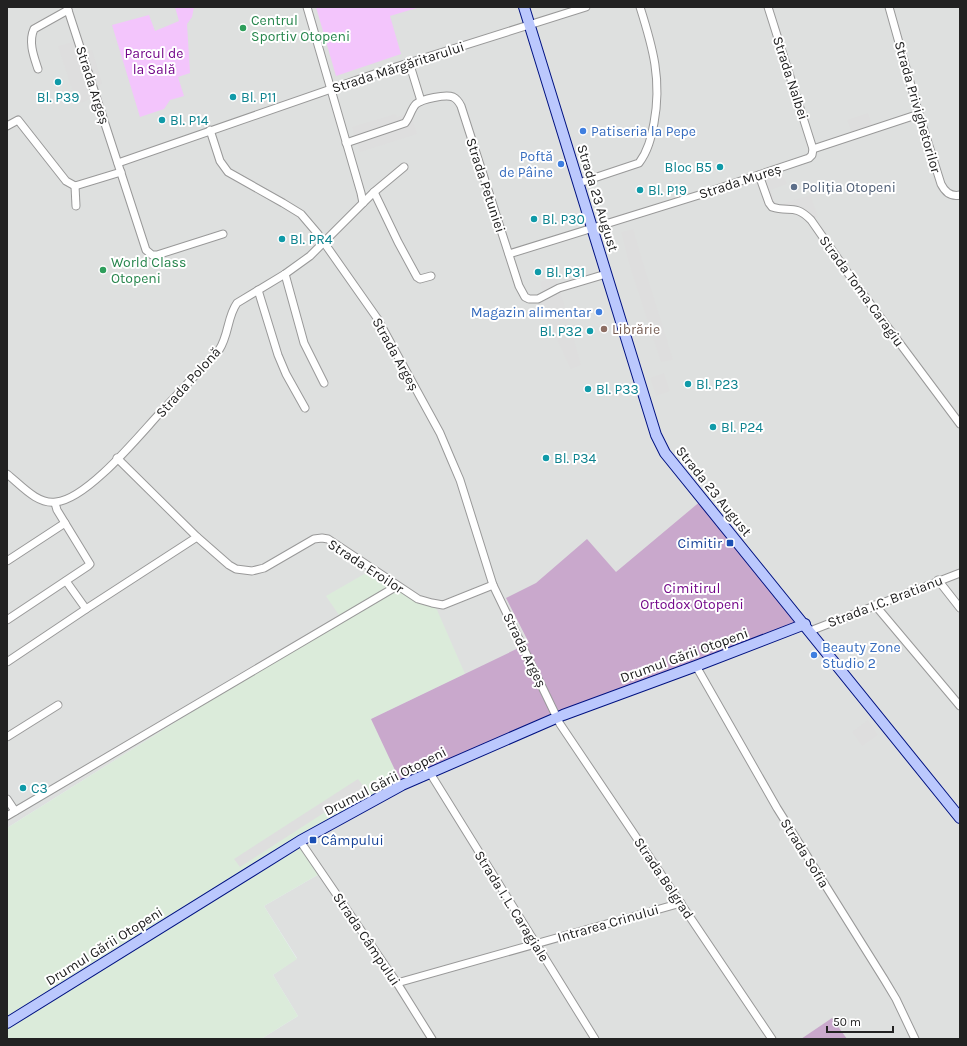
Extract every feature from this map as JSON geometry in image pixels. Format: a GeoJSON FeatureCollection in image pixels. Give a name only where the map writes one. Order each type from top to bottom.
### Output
{"type":"FeatureCollection","features":[{"type":"Feature","properties":{"kind":"main road","name":"Strada 23 August"},"geometry":{"type":"LineString","coordinates":[[524,7],[656,435],[664,453],[960,818]]}},
{"type":"Feature","properties":{"kind":"main road","name":"Drumul Gării Otopeni"},"geometry":{"type":"LineString","coordinates":[[7,1023],[300,841],[383,795],[557,717],[696,666],[807,628]]}},
{"type":"Feature","properties":{"kind":"street"},"geometry":{"type":"LineString","coordinates":[[306,7],[363,203]]}},
{"type":"Feature","properties":{"kind":"street","name":"Strada Mărgăritarului"},"geometry":{"type":"LineString","coordinates":[[210,130],[409,62],[586,7]]}},
{"type":"Feature","properties":{"kind":"street"},"geometry":{"type":"LineString","coordinates":[[579,183],[639,163],[649,146],[656,115],[657,79],[651,42],[640,7]]}},
{"type":"Feature","properties":{"kind":"street","name":"Strada Nalbei"},"geometry":{"type":"LineString","coordinates":[[768,7],[813,149]]}},
{"type":"Feature","properties":{"kind":"street","name":"Strada Privighetorilor"},"geometry":{"type":"LineString","coordinates":[[889,7],[918,114],[941,184],[947,193],[952,195],[960,195]]}},
{"type":"Feature","properties":{"kind":"street"},"geometry":{"type":"LineString","coordinates":[[38,69],[31,42],[34,29],[68,8]]}},
{"type":"Feature","properties":{"kind":"street","name":"Strada Argeș"},"geometry":{"type":"LineString","coordinates":[[68,8],[145,246],[149,253],[152,255],[163,253],[223,234]]}},
{"type":"Feature","properties":{"kind":"street"},"geometry":{"type":"LineString","coordinates":[[346,143],[405,123],[409,119],[414,107],[421,101],[409,62]]}},
{"type":"Feature","properties":{"kind":"street","name":"Strada Petuniei"},"geometry":{"type":"LineString","coordinates":[[421,101],[449,96],[453,97],[459,102],[508,254],[522,293],[529,300],[538,299],[560,288],[606,274]]}},
{"type":"Feature","properties":{"kind":"street","name":"Strada Mureș"},"geometry":{"type":"LineString","coordinates":[[508,254],[809,158],[813,149],[918,114]]}},
{"type":"Feature","properties":{"kind":"street"},"geometry":{"type":"LineString","coordinates":[[7,126],[18,120],[66,181],[75,186],[121,172]]}},
{"type":"Feature","properties":{"kind":"street"},"geometry":{"type":"LineString","coordinates":[[118,163],[210,130]]}},
{"type":"Feature","properties":{"kind":"street","name":"Strada Argeș"},"geometry":{"type":"LineString","coordinates":[[210,130],[220,161],[228,172],[288,205],[301,214],[311,225],[377,318],[440,433],[460,480],[493,585],[557,717]]}},
{"type":"Feature","properties":{"kind":"street","name":"Strada Polonă"},"geometry":{"type":"LineString","coordinates":[[55,503],[65,500],[87,486],[118,458],[219,350],[225,339],[233,309],[238,303],[285,274],[310,256],[374,192],[404,167]]}},
{"type":"Feature","properties":{"kind":"street","name":"Strada Toma Caragiu"},"geometry":{"type":"LineString","coordinates":[[759,175],[772,207],[796,210],[805,214],[811,220],[857,286],[960,424]]}},
{"type":"Feature","properties":{"kind":"street"},"geometry":{"type":"LineString","coordinates":[[75,186],[76,206]]}},
{"type":"Feature","properties":{"kind":"street"},"geometry":{"type":"LineString","coordinates":[[374,192],[416,277],[420,279],[431,276]]}},
{"type":"Feature","properties":{"kind":"street"},"geometry":{"type":"LineString","coordinates":[[285,274],[304,343],[324,383]]}},
{"type":"Feature","properties":{"kind":"street"},"geometry":{"type":"LineString","coordinates":[[258,290],[278,355],[286,374],[305,408]]}},
{"type":"Feature","properties":{"kind":"street","name":"Strada Eroilor"},"geometry":{"type":"LineString","coordinates":[[118,458],[197,537],[229,565],[236,569],[252,571],[264,568],[314,539],[322,538],[328,539],[396,586],[418,599],[432,603],[443,605],[493,585]]}},
{"type":"Feature","properties":{"kind":"street"},"geometry":{"type":"LineString","coordinates":[[7,474],[38,498],[47,502],[55,503],[57,510],[90,564],[7,620]]}},
{"type":"Feature","properties":{"kind":"street"},"geometry":{"type":"LineString","coordinates":[[7,560],[65,523]]}},
{"type":"Feature","properties":{"kind":"street"},"geometry":{"type":"LineString","coordinates":[[7,662],[197,537]]}},
{"type":"Feature","properties":{"kind":"street","name":"Strada I.C. Bratianu"},"geometry":{"type":"LineString","coordinates":[[807,628],[876,605],[938,580],[960,573]]}},
{"type":"Feature","properties":{"kind":"street"},"geometry":{"type":"LineString","coordinates":[[938,580],[960,608]]}},
{"type":"Feature","properties":{"kind":"street"},"geometry":{"type":"LineString","coordinates":[[66,581],[86,609]]}},
{"type":"Feature","properties":{"kind":"street"},"geometry":{"type":"LineString","coordinates":[[7,816],[396,586]]}},
{"type":"Feature","properties":{"kind":"street"},"geometry":{"type":"LineString","coordinates":[[876,605],[960,706]]}},
{"type":"Feature","properties":{"kind":"street","name":"Strada Sofia"},"geometry":{"type":"LineString","coordinates":[[696,666],[778,808],[896,999],[915,1039]]}},
{"type":"Feature","properties":{"kind":"street"},"geometry":{"type":"LineString","coordinates":[[7,737],[58,705]]}},
{"type":"Feature","properties":{"kind":"street","name":"Strada Belgrad"},"geometry":{"type":"LineString","coordinates":[[557,717],[772,1039]]}},
{"type":"Feature","properties":{"kind":"street","name":"Strada I. L. Caragiale"},"geometry":{"type":"LineString","coordinates":[[430,773],[595,1039]]}},
{"type":"Feature","properties":{"kind":"street"},"geometry":{"type":"LineString","coordinates":[[7,799],[15,811]]}},
{"type":"Feature","properties":{"kind":"street","name":"Strada Câmpului"},"geometry":{"type":"LineString","coordinates":[[300,841],[397,983],[432,1039]]}},
{"type":"Feature","properties":{"kind":"street","name":"Intrarea Crinului"},"geometry":{"type":"LineString","coordinates":[[397,983],[681,903]]}},
{"type":"Feature","properties":{"kind":"shaded area"},"geometry":{"type":"Polygon","coordinates":[[[7,7],[960,7],[960,1039],[261,1039],[298,1016],[273,975],[297,958],[264,906],[321,873],[300,841],[371,719],[465,674],[341,618],[7,828],[7,7]]]}},
{"type":"Feature","properties":{"kind":"shaded area"},"geometry":{"type":"Polygon","coordinates":[[[73,42],[77,55],[92,50],[102,84],[88,89],[91,99],[77,104],[58,46],[73,42]]]}},
{"type":"Feature","properties":{"kind":"shaded area"},"geometry":{"type":"Polygon","coordinates":[[[410,113],[417,134],[360,152],[352,127],[395,114],[397,117],[410,113]]]}},
{"type":"Feature","properties":{"kind":"shaded area"},"geometry":{"type":"Polygon","coordinates":[[[868,113],[873,127],[852,134],[847,120],[868,113]]]}},
{"type":"Feature","properties":{"kind":"shaded area"},"geometry":{"type":"Polygon","coordinates":[[[782,174],[787,184],[771,190],[776,206],[810,195],[818,217],[811,220],[796,210],[776,208],[762,180],[782,174]]]}},
{"type":"Feature","properties":{"kind":"shaded area"},"geometry":{"type":"Polygon","coordinates":[[[633,229],[673,360],[661,362],[628,260],[621,232],[633,229]]]}},
{"type":"Feature","properties":{"kind":"shaded area"},"geometry":{"type":"Polygon","coordinates":[[[556,277],[581,365],[571,369],[538,299],[543,292],[540,282],[556,277]]]}},
{"type":"Feature","properties":{"kind":"shaded area"},"geometry":{"type":"Polygon","coordinates":[[[664,373],[670,391],[656,396],[650,378],[664,373]]]}},
{"type":"Feature","properties":{"kind":"shaded area"},"geometry":{"type":"Polygon","coordinates":[[[373,569],[432,603],[437,610],[465,674],[371,719],[402,785],[300,841],[321,873],[264,906],[297,959],[273,975],[298,1016],[261,1039],[7,1039],[7,828],[341,618],[326,596],[373,569]]]}},
{"type":"Feature","properties":{"kind":"shaded area"},"geometry":{"type":"Polygon","coordinates":[[[868,720],[878,735],[862,746],[852,732],[868,720]]]}},
{"type":"Feature","properties":{"kind":"shaded area"},"geometry":{"type":"Polygon","coordinates":[[[358,779],[364,787],[240,867],[234,859],[358,779]]]}},
{"type":"Feature","properties":{"kind":"green space","name":"Parcul de la Sală"},"geometry":{"type":"Polygon","coordinates":[[[175,7],[194,7],[192,17],[187,24],[190,73],[178,77],[184,96],[170,100],[164,109],[140,117],[112,25],[149,15],[155,31],[179,21],[175,7]]]}},
{"type":"Feature","properties":{"kind":"green space"},"geometry":{"type":"Polygon","coordinates":[[[316,7],[420,7],[390,16],[401,54],[336,76],[316,7]]]}},
{"type":"Feature","properties":{"kind":"green space","name":"Cimitirul Ortodox Otopeni"},"geometry":{"type":"Polygon","coordinates":[[[702,500],[805,624],[696,666],[402,785],[371,719],[529,643],[506,598],[536,583],[587,539],[616,572],[702,500]]]}},
{"type":"Feature","properties":{"kind":"green space"},"geometry":{"type":"Polygon","coordinates":[[[832,1018],[847,1039],[801,1039],[832,1018]]]}},
{"type":"Feature","properties":{"kind":"place","name":"Centrul Sportiv Otopeni"},"geometry":{"type":"Point","coordinates":[243,28]}},
{"type":"Feature","properties":{"kind":"place","name":"Bl. P39"},"geometry":{"type":"Point","coordinates":[58,82]}},
{"type":"Feature","properties":{"kind":"place","name":"Bl. P11"},"geometry":{"type":"Point","coordinates":[233,97]}},
{"type":"Feature","properties":{"kind":"place","name":"Bl. P14"},"geometry":{"type":"Point","coordinates":[162,120]}},
{"type":"Feature","properties":{"kind":"place","name":"Patiseria la Pepe"},"geometry":{"type":"Point","coordinates":[583,131]}},
{"type":"Feature","properties":{"kind":"place","name":"Poftă de Pâine"},"geometry":{"type":"Point","coordinates":[561,164]}},
{"type":"Feature","properties":{"kind":"place","name":"Bloc B5"},"geometry":{"type":"Point","coordinates":[720,167]}},
{"type":"Feature","properties":{"kind":"place","name":"Poliția Otopeni"},"geometry":{"type":"Point","coordinates":[794,187]}},
{"type":"Feature","properties":{"kind":"place","name":"Bl. P19"},"geometry":{"type":"Point","coordinates":[640,190]}},
{"type":"Feature","properties":{"kind":"place","name":"Bl. P30"},"geometry":{"type":"Point","coordinates":[534,219]}},
{"type":"Feature","properties":{"kind":"place","name":"Bl. PR4"},"geometry":{"type":"Point","coordinates":[282,239]}},
{"type":"Feature","properties":{"kind":"place","name":"World Class Otopeni"},"geometry":{"type":"Point","coordinates":[103,270]}},
{"type":"Feature","properties":{"kind":"place","name":"Bl. P31"},"geometry":{"type":"Point","coordinates":[538,272]}},
{"type":"Feature","properties":{"kind":"place","name":"Magazin alimentar"},"geometry":{"type":"Point","coordinates":[599,312]}},
{"type":"Feature","properties":{"kind":"place","name":"Librărie"},"geometry":{"type":"Point","coordinates":[604,329]}},
{"type":"Feature","properties":{"kind":"place","name":"Bl. P32"},"geometry":{"type":"Point","coordinates":[590,331]}},
{"type":"Feature","properties":{"kind":"place","name":"Bl. P23"},"geometry":{"type":"Point","coordinates":[688,384]}},
{"type":"Feature","properties":{"kind":"place","name":"Bl. P33"},"geometry":{"type":"Point","coordinates":[588,389]}},
{"type":"Feature","properties":{"kind":"place","name":"Bl. P24"},"geometry":{"type":"Point","coordinates":[713,427]}},
{"type":"Feature","properties":{"kind":"place","name":"Bl. P34"},"geometry":{"type":"Point","coordinates":[546,458]}},
{"type":"Feature","properties":{"kind":"place","name":"Cimitir"},"geometry":{"type":"Point","coordinates":[730,543]}},
{"type":"Feature","properties":{"kind":"place","name":"Beauty Zone Studio 2"},"geometry":{"type":"Point","coordinates":[814,655]}},
{"type":"Feature","properties":{"kind":"place","name":"C3"},"geometry":{"type":"Point","coordinates":[23,788]}},
{"type":"Feature","properties":{"kind":"place","name":"Câmpului"},"geometry":{"type":"Point","coordinates":[313,840]}}]}
